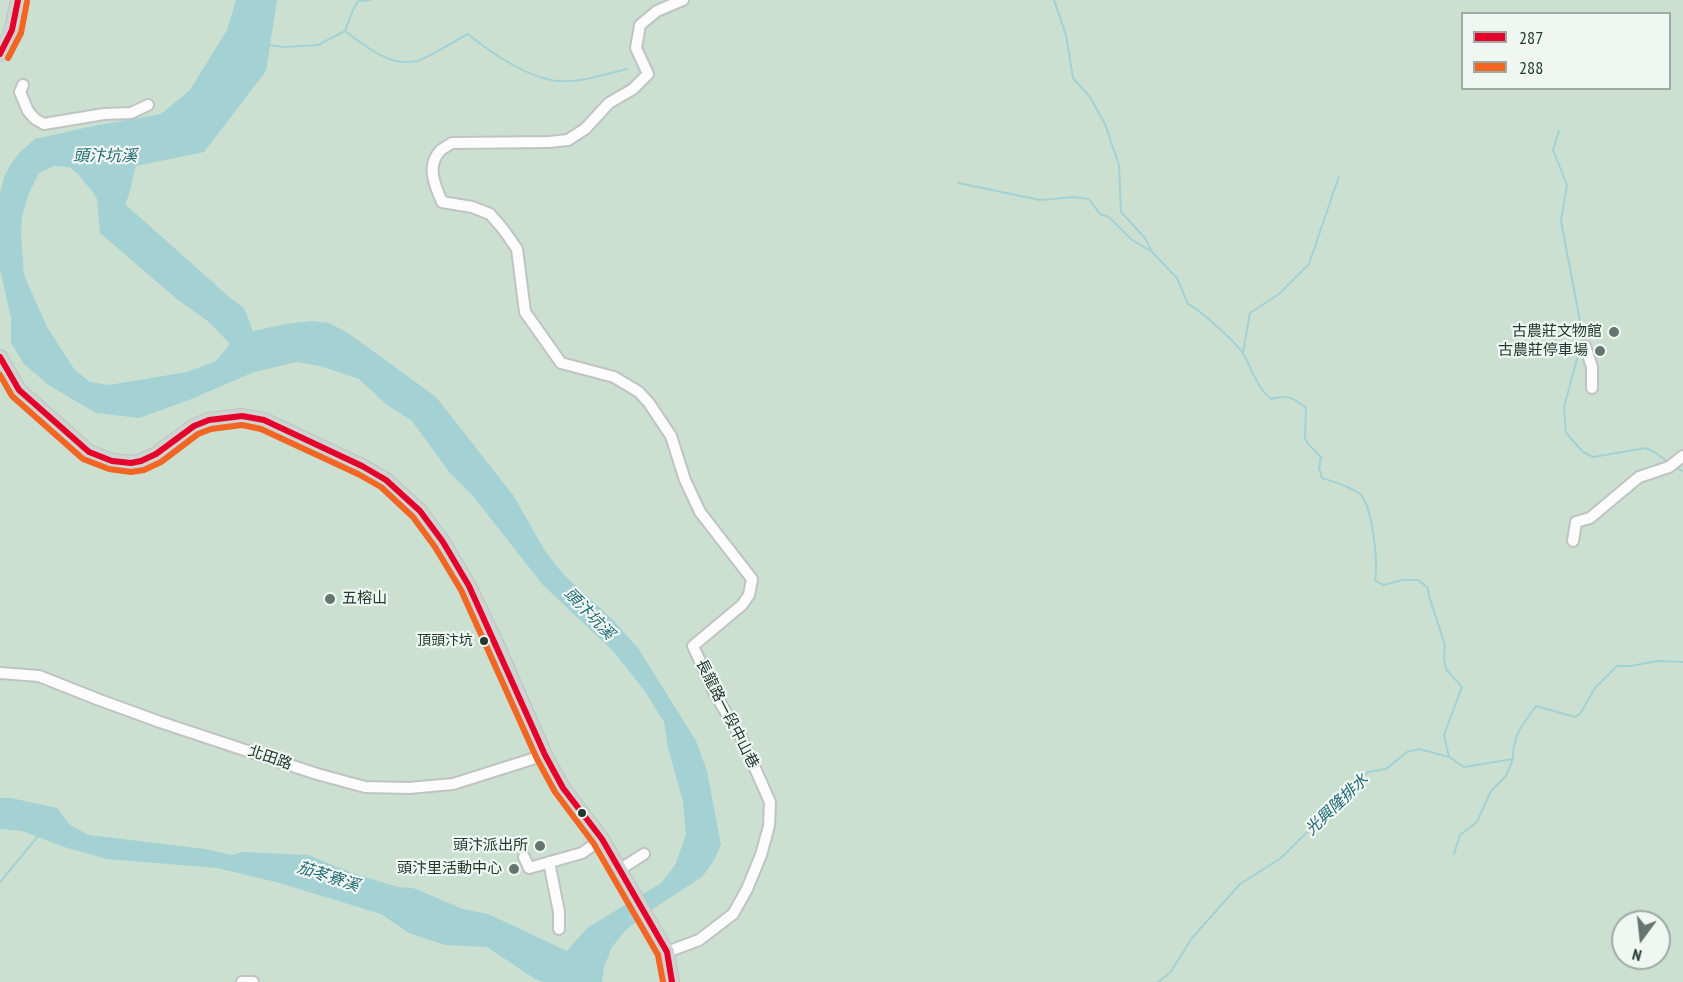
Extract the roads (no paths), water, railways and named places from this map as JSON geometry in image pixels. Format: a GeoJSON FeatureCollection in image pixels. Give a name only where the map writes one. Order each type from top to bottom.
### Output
{"type":"FeatureCollection","features":[{"type":"Feature","properties":{"kind":"main road"},"geometry":{"type":"LineString","coordinates":[[0,54],[12,30],[18,0]]}},
{"type":"Feature","properties":{"kind":"main road"},"geometry":{"type":"LineString","coordinates":[[0,357],[19,390],[89,452],[112,461],[131,463],[141,461],[156,454],[194,426],[209,420],[242,416],[264,420],[362,466],[386,480],[420,511],[443,542],[469,586],[545,755],[563,788],[602,839],[667,952],[672,982]]}},
{"type":"Feature","properties":{"kind":"street","name":"長龍路一段中山巷"},"geometry":{"type":"LineString","coordinates":[[667,952],[699,940],[733,914],[747,889],[770,826],[770,802],[742,739],[715,694],[693,646],[742,605],[749,595],[753,579],[700,512],[685,480],[671,436],[649,403],[639,392],[614,377],[561,363],[525,312],[517,249],[490,214],[472,207],[441,202],[432,177],[434,164],[440,151],[452,143],[549,142],[568,140],[585,129],[609,103],[633,89],[648,74],[636,48],[640,24],[657,11],[683,0]]}},
{"type":"Feature","properties":{"kind":"street"},"geometry":{"type":"LineString","coordinates":[[23,85],[20,92],[28,111],[44,124],[104,114],[131,113],[148,105]]}},
{"type":"Feature","properties":{"kind":"street"},"geometry":{"type":"LineString","coordinates":[[1585,346],[1592,367],[1592,388]]}},
{"type":"Feature","properties":{"kind":"street"},"geometry":{"type":"LineString","coordinates":[[1573,541],[1576,522],[1590,518],[1604,508],[1639,477],[1676,462]]}},
{"type":"Feature","properties":{"kind":"street","name":"北田路"},"geometry":{"type":"LineString","coordinates":[[0,674],[39,676],[160,722],[365,788],[410,789],[453,784],[545,755]]}},
{"type":"Feature","properties":{"kind":"street"},"geometry":{"type":"LineString","coordinates":[[524,857],[530,868],[582,852],[602,839]]}},
{"type":"Feature","properties":{"kind":"street"},"geometry":{"type":"LineString","coordinates":[[619,870],[644,854]]}},
{"type":"Feature","properties":{"kind":"street"},"geometry":{"type":"LineString","coordinates":[[549,862],[560,929]]}},
{"type":"Feature","properties":{"kind":"street"},"geometry":{"type":"LineString","coordinates":[[242,982],[253,982]]}},
{"type":"Feature","properties":{"kind":"water","name":"頭汴坑溪"},"geometry":{"type":"Polygon","coordinates":[[[236,0],[277,0],[266,71],[204,152],[136,166],[125,204],[244,308],[253,331],[312,321],[329,323],[348,333],[436,397],[513,495],[545,551],[563,574],[613,620],[638,648],[696,741],[707,771],[721,845],[713,862],[702,877],[648,912],[626,930],[612,947],[604,967],[602,982],[544,982],[535,979],[487,947],[445,945],[409,933],[381,914],[276,882],[217,868],[107,859],[64,847],[22,831],[0,829],[0,798],[11,798],[57,808],[70,825],[89,835],[205,849],[232,855],[243,852],[308,855],[352,873],[398,887],[413,888],[463,909],[488,914],[567,951],[587,928],[661,883],[675,865],[686,835],[683,802],[668,748],[664,722],[644,690],[614,652],[543,585],[473,496],[450,473],[412,421],[387,405],[359,379],[320,366],[297,362],[254,372],[189,400],[139,418],[96,413],[50,386],[24,364],[11,343],[11,318],[0,270],[0,193],[4,177],[11,164],[19,153],[35,139],[161,114],[190,90],[227,30],[236,0]],[[54,166],[39,173],[29,193],[22,216],[21,236],[24,275],[47,327],[74,369],[90,382],[109,385],[187,372],[216,361],[230,344],[209,322],[177,299],[100,233],[97,199],[78,174],[69,167],[54,166]]]}},
{"type":"Feature","properties":{"kind":"waterway"},"geometry":{"type":"LineString","coordinates":[[268,45],[284,47],[318,45],[345,31],[358,1],[371,0]]}},
{"type":"Feature","properties":{"kind":"waterway"},"geometry":{"type":"LineString","coordinates":[[1054,0],[1066,35],[1073,78],[1090,97],[1105,124],[1119,165],[1121,212],[1145,238],[1152,252],[1177,278],[1188,304],[1227,335],[1244,355],[1266,395],[1271,399],[1290,398],[1306,408],[1305,438],[1321,457],[1319,468],[1322,478],[1353,489],[1360,494],[1368,510],[1374,535],[1375,580],[1383,585],[1403,580],[1418,580],[1428,588],[1445,645],[1446,669],[1462,687],[1444,735],[1449,757]]}},
{"type":"Feature","properties":{"kind":"waterway"},"geometry":{"type":"LineString","coordinates":[[345,31],[379,54],[397,61],[422,60],[468,34],[522,70],[546,79],[575,81],[627,69]]}},
{"type":"Feature","properties":{"kind":"waterway"},"geometry":{"type":"LineString","coordinates":[[1559,131],[1553,150],[1567,185],[1561,221],[1583,337],[1564,407],[1566,433],[1583,452],[1593,457],[1646,448],[1669,463]]}},
{"type":"Feature","properties":{"kind":"waterway"},"geometry":{"type":"LineString","coordinates":[[1243,352],[1250,313],[1279,294],[1309,264],[1339,176]]}},
{"type":"Feature","properties":{"kind":"waterway"},"geometry":{"type":"LineString","coordinates":[[958,183],[1040,200],[1074,197],[1089,199],[1100,214],[1109,217],[1132,240],[1151,251]]}},
{"type":"Feature","properties":{"kind":"waterway"},"geometry":{"type":"LineString","coordinates":[[1676,468],[1683,471]]}},
{"type":"Feature","properties":{"kind":"waterway","name":"光興隆排水"},"geometry":{"type":"LineString","coordinates":[[1158,982],[1170,973],[1192,938],[1240,884],[1281,858],[1368,772],[1386,769],[1407,752],[1419,749],[1449,757],[1464,767],[1513,759],[1517,737],[1536,706],[1575,717],[1580,714],[1595,688],[1617,666],[1657,661],[1683,662]]}},
{"type":"Feature","properties":{"kind":"waterway"},"geometry":{"type":"LineString","coordinates":[[1454,854],[1460,835],[1477,822],[1491,791],[1506,776],[1513,759]]}},
{"type":"Feature","properties":{"kind":"waterway"},"geometry":{"type":"LineString","coordinates":[[0,882],[38,836]]}},
{"type":"Feature","properties":{"kind":"place","name":"古農莊文物館"},"geometry":{"type":"Point","coordinates":[1614,332]}},
{"type":"Feature","properties":{"kind":"place","name":"古農莊停車場"},"geometry":{"type":"Point","coordinates":[1600,351]}},
{"type":"Feature","properties":{"kind":"place","name":"五榕山"},"geometry":{"type":"Point","coordinates":[330,599]}},
{"type":"Feature","properties":{"kind":"place","name":"頂頭汴坑"},"geometry":{"type":"Point","coordinates":[484,641]}},
{"type":"Feature","properties":{"kind":"place","name":"頭汴派出所"},"geometry":{"type":"Point","coordinates":[540,846]}},
{"type":"Feature","properties":{"kind":"place","name":"頭汴里活動中心"},"geometry":{"type":"Point","coordinates":[514,869]}},
{"type":"Feature","properties":{"kind":"water label","name":"茄苳寮溪"},"geometry":{"type":"Point","coordinates":[328,877]}}]}
